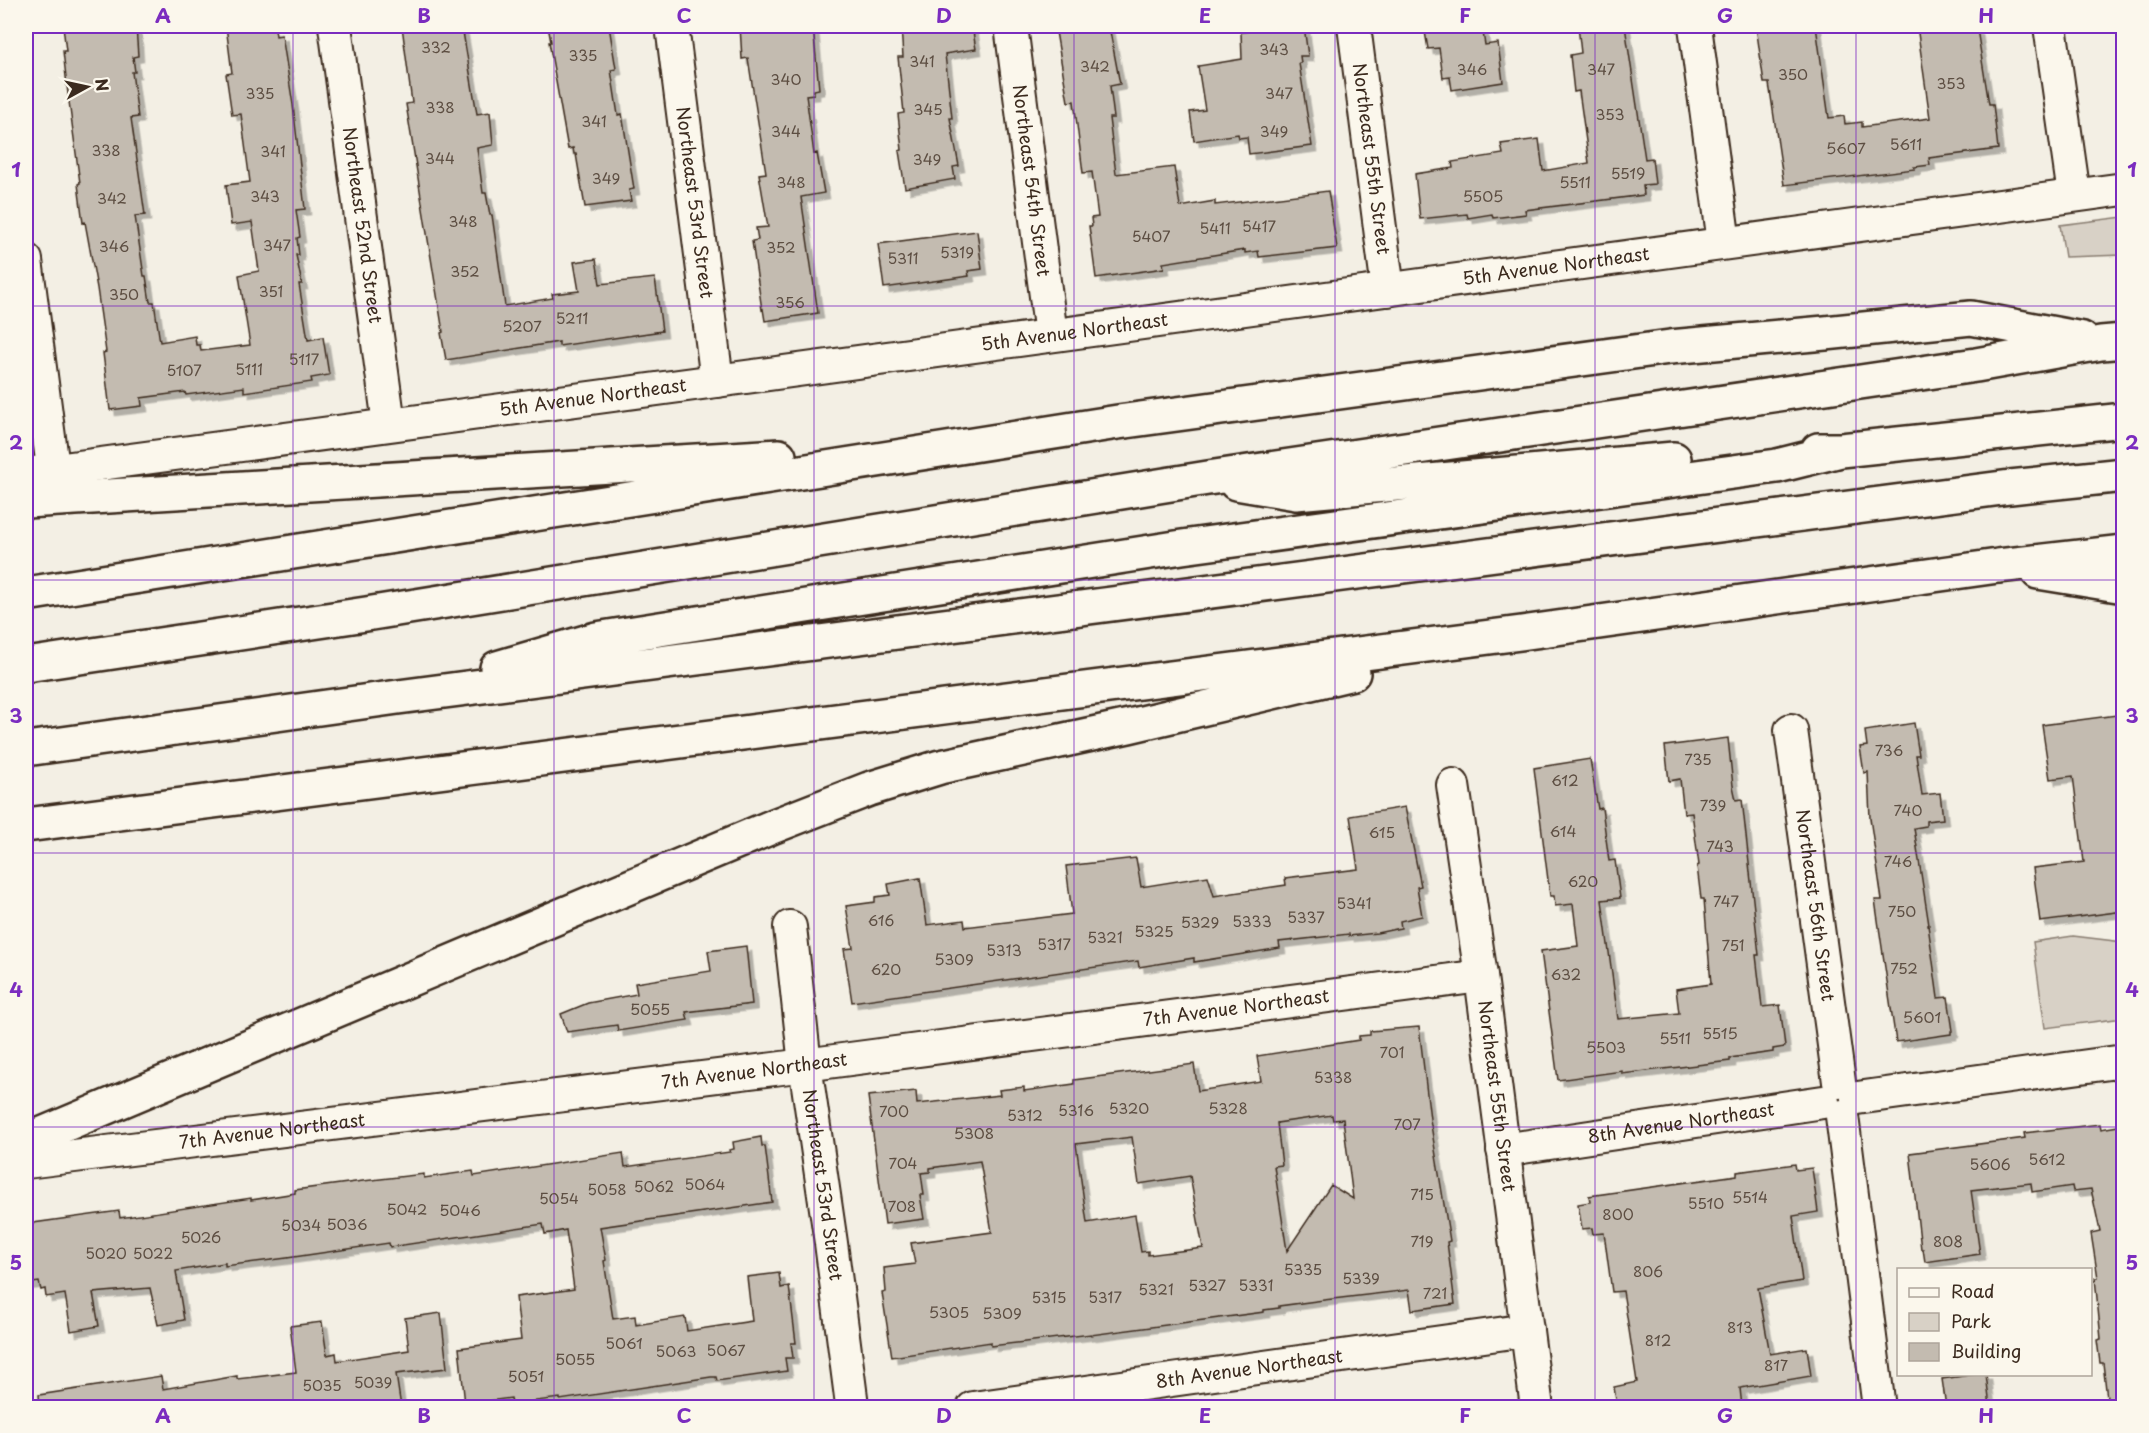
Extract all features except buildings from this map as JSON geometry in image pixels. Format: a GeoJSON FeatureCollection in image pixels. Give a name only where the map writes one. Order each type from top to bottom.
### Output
{"type":"FeatureCollection","features":[{"type":"Feature","properties":{"kind":"highway"},"geometry":{"type":"LineString","coordinates":[[26,594],[1118,422],[1670,347],[1971,318],[2112,342]]}},
{"type":"Feature","properties":{"kind":"highway"},"geometry":{"type":"LineString","coordinates":[[26,665],[378,612],[1208,478],[1965,367],[2112,342]]}},
{"type":"Feature","properties":{"kind":"highway"},"geometry":{"type":"LineString","coordinates":[[1208,478],[1296,493],[1780,449],[1841,450],[2124,420]]}},
{"type":"Feature","properties":{"kind":"highway"},"geometry":{"type":"LineString","coordinates":[[26,501],[823,454],[1118,422]]}},
{"type":"Feature","properties":{"kind":"highway"},"geometry":{"type":"LineString","coordinates":[[398,697],[596,639],[1182,547],[1777,466],[1841,450]]}},
{"type":"Feature","properties":{"kind":"highway"},"geometry":{"type":"LineString","coordinates":[[26,749],[398,697],[1987,490],[2124,475]]}},
{"type":"Feature","properties":{"kind":"highway"},"geometry":{"type":"LineString","coordinates":[[26,825],[1521,633],[1998,566],[2124,552]]}},
{"type":"Feature","properties":{"kind":"highway"},"geometry":{"type":"LineString","coordinates":[[1998,566],[2124,586]]}},
{"type":"Feature","properties":{"kind":"highway"},"geometry":{"type":"LineString","coordinates":[[26,1141],[774,826],[869,789],[967,761],[1129,726],[1521,633]]}},
{"type":"Feature","properties":{"kind":"street","name":"Northeast 52nd Street"},"geometry":{"type":"LineString","coordinates":[[335,26],[389,424]]}},
{"type":"Feature","properties":{"kind":"street","name":"Northeast 53rd Street"},"geometry":{"type":"LineString","coordinates":[[672,26],[717,381]]}},
{"type":"Feature","properties":{"kind":"street","name":"Northeast 54th Street"},"geometry":{"type":"LineString","coordinates":[[1011,26],[1051,335]]}},
{"type":"Feature","properties":{"kind":"street","name":"Northeast 55th Street"},"geometry":{"type":"LineString","coordinates":[[1354,26],[1388,290]]}},
{"type":"Feature","properties":{"kind":"street"},"geometry":{"type":"LineString","coordinates":[[1695,26],[1724,243]]}},
{"type":"Feature","properties":{"kind":"street"},"geometry":{"type":"LineString","coordinates":[[2050,26],[2074,195]]}},
{"type":"Feature","properties":{"kind":"street","name":"5th Avenue Northeast"},"geometry":{"type":"LineString","coordinates":[[39,471],[2124,189]]}},
{"type":"Feature","properties":{"kind":"street"},"geometry":{"type":"LineString","coordinates":[[26,260],[39,471]]}},
{"type":"Feature","properties":{"kind":"street","name":"Northeast 56th Street"},"geometry":{"type":"LineString","coordinates":[[1791,730],[1879,1407]]}},
{"type":"Feature","properties":{"kind":"street","name":"Northeast 55th Street"},"geometry":{"type":"LineString","coordinates":[[1453,785],[1481,976],[1537,1407]]}},
{"type":"Feature","properties":{"kind":"street","name":"Northeast 53rd Street"},"geometry":{"type":"LineString","coordinates":[[790,927],[805,1065],[852,1407]]}},
{"type":"Feature","properties":{"kind":"street","name":"7th Avenue Northeast"},"geometry":{"type":"LineString","coordinates":[[26,1162],[805,1065],[1481,976]]}},
{"type":"Feature","properties":{"kind":"street","name":"8th Avenue Northeast"},"geometry":{"type":"LineString","coordinates":[[1503,1150],[2124,1061]]}},
{"type":"Feature","properties":{"kind":"street","name":"8th Avenue Northeast"},"geometry":{"type":"LineString","coordinates":[[973,1407],[1527,1330]]}},
{"type":"Feature","properties":{"kind":"green space"},"geometry":{"type":"Polygon","coordinates":[[[2123,217],[2123,255],[2065,257],[2060,225],[2123,217]]]}},
{"type":"Feature","properties":{"kind":"green space"},"geometry":{"type":"Polygon","coordinates":[[[2073,936],[2123,942],[2123,1018],[2045,1028],[2033,942],[2073,936]]]}}]}
